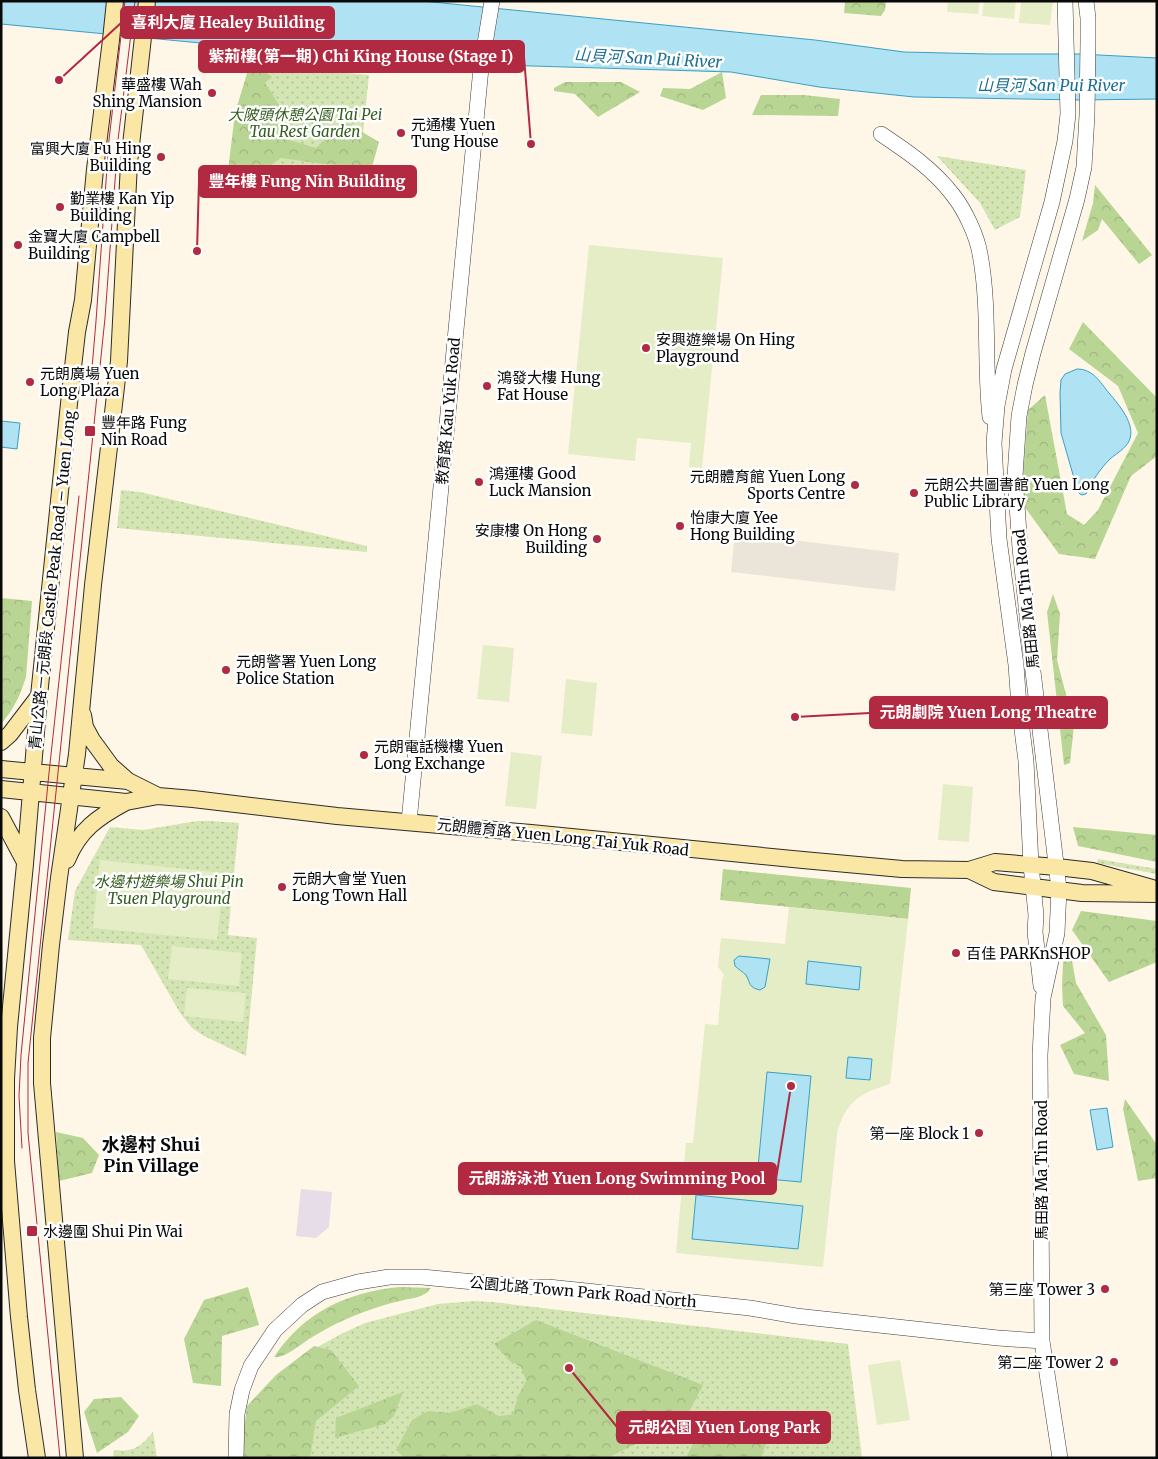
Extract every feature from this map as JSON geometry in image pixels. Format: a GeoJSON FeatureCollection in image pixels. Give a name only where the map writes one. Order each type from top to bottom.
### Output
{"type":"FeatureCollection","features":[{"type":"Feature","properties":{"kind":"main road","name":"青山公路－元朗段 Castle Peak Road – Yuen Long"},"geometry":{"type":"LineString","coordinates":[[37,1458],[19,1317],[5,1146],[6,1079],[9,1027],[70,394],[77,332],[83,300],[96,160],[115,1]]}},
{"type":"Feature","properties":{"kind":"main road"},"geometry":{"type":"LineString","coordinates":[[75,1458],[42,1083],[42,1038],[59,878],[72,796],[93,585],[119,360],[129,164],[147,1]]}},
{"type":"Feature","properties":{"kind":"main road"},"geometry":{"type":"LineString","coordinates":[[1,742],[10,734],[40,696]]}},
{"type":"Feature","properties":{"kind":"main road"},"geometry":{"type":"LineString","coordinates":[[81,703],[85,728],[92,740],[111,766],[128,781]]}},
{"type":"Feature","properties":{"kind":"main road","name":"元朗體育路 Yuen Long Tai Yuk Road"},"geometry":{"type":"LineString","coordinates":[[1,769],[128,781],[158,796]]}},
{"type":"Feature","properties":{"kind":"main road","name":"元朗體育路 Yuen Long Tai Yuk Road"},"geometry":{"type":"LineString","coordinates":[[1,789],[126,802],[158,796],[279,808],[337,816],[902,869],[969,870],[995,862],[1057,867],[1092,871],[1157,890]]}},
{"type":"Feature","properties":{"kind":"main road"},"geometry":{"type":"LineString","coordinates":[[59,878],[72,848],[86,829],[103,814],[126,802]]}},
{"type":"Feature","properties":{"kind":"main road"},"geometry":{"type":"LineString","coordinates":[[1,817],[26,864]]}},
{"type":"Feature","properties":{"kind":"main road","name":"元朗體育路 Yuen Long Tai Yuk Road"},"geometry":{"type":"LineString","coordinates":[[969,870],[994,882],[1095,894],[1157,894]]}},
{"type":"Feature","properties":{"kind":"street","name":"馬田路 Ma Tin Road"},"geometry":{"type":"LineString","coordinates":[[1043,998],[1035,932],[1036,915],[1031,865],[1026,761],[1016,665],[999,539],[994,443],[997,406],[1004,369],[1052,202],[1063,148],[1067,108],[1065,1]]}},
{"type":"Feature","properties":{"kind":"street","name":"馬田路 Ma Tin Road"},"geometry":{"type":"LineString","coordinates":[[1060,1458],[1042,1341],[1040,1055],[1043,998],[1057,933],[1059,890],[1016,509],[1015,468],[1019,416],[1032,353],[1077,199],[1084,167],[1088,54],[1086,1]]}},
{"type":"Feature","properties":{"kind":"street","name":"教育路 Kau Yuk Road"},"geometry":{"type":"LineString","coordinates":[[409,822],[481,68],[491,6]]}},
{"type":"Feature","properties":{"kind":"street"},"geometry":{"type":"LineString","coordinates":[[881,134],[917,158],[941,181],[954,196],[968,219],[974,235],[980,252],[985,304],[988,394],[994,443]]}},
{"type":"Feature","properties":{"kind":"street","name":"公園北路 Town Park Road North"},"geometry":{"type":"LineString","coordinates":[[236,1458],[237,1414],[242,1390],[251,1366],[275,1330],[302,1305],[322,1292],[358,1282],[389,1277],[422,1277],[557,1288],[750,1308],[796,1316],[988,1337],[1042,1341]]}},
{"type":"Feature","properties":{"kind":"shaded area"},"geometry":{"type":"Polygon","coordinates":[[[735,533],[899,553],[895,591],[731,572],[735,533]]]}},
{"type":"Feature","properties":{"kind":"shaded area"},"geometry":{"type":"Polygon","coordinates":[[[301,1189],[332,1192],[329,1227],[316,1238],[296,1236],[301,1189]]]}},
{"type":"Feature","properties":{"kind":"green space"},"geometry":{"type":"Polygon","coordinates":[[[845,1],[886,1],[885,10],[881,16],[844,13],[845,1]]]}},
{"type":"Feature","properties":{"kind":"green space"},"geometry":{"type":"Polygon","coordinates":[[[948,1],[980,1],[978,14],[947,12],[948,1]]]}},
{"type":"Feature","properties":{"kind":"green space"},"geometry":{"type":"Polygon","coordinates":[[[984,1],[1016,1],[1014,19],[982,16],[984,1]]]}},
{"type":"Feature","properties":{"kind":"green space"},"geometry":{"type":"Polygon","coordinates":[[[1021,1],[1053,1],[1050,25],[1019,23],[1021,1]]]}},
{"type":"Feature","properties":{"kind":"green space"},"geometry":{"type":"Polygon","coordinates":[[[251,60],[272,77],[265,83],[281,108],[280,137],[316,148],[344,121],[379,142],[372,167],[323,164],[281,158],[241,185],[227,179],[235,113],[251,60]]]}},
{"type":"Feature","properties":{"kind":"green space","name":"大陂頭休憩公園 Tai Pei Tau Rest Garden"},"geometry":{"type":"Polygon","coordinates":[[[257,65],[369,75],[358,183],[246,170],[257,65]]]}},
{"type":"Feature","properties":{"kind":"green space"},"geometry":{"type":"Polygon","coordinates":[[[722,72],[726,98],[703,110],[660,96],[663,88],[690,89],[722,72]]]}},
{"type":"Feature","properties":{"kind":"green space"},"geometry":{"type":"Polygon","coordinates":[[[565,82],[621,82],[640,92],[598,117],[575,94],[554,91],[554,88],[565,82]]]}},
{"type":"Feature","properties":{"kind":"green space"},"geometry":{"type":"Polygon","coordinates":[[[761,95],[804,95],[840,99],[838,116],[752,115],[761,95]]]}},
{"type":"Feature","properties":{"kind":"green space"},"geometry":{"type":"Polygon","coordinates":[[[937,156],[1026,170],[1020,217],[995,230],[980,203],[937,156]]]}},
{"type":"Feature","properties":{"kind":"green space"},"geometry":{"type":"Polygon","coordinates":[[[1095,185],[1152,255],[1139,264],[1102,219],[1098,230],[1082,241],[1093,203],[1095,185]]]}},
{"type":"Feature","properties":{"kind":"green space","name":"安興遊樂場 On Hing Playground"},"geometry":{"type":"Polygon","coordinates":[[[589,245],[723,258],[702,468],[689,467],[691,443],[637,438],[635,461],[568,454],[589,245]]]}},
{"type":"Feature","properties":{"kind":"green space"},"geometry":{"type":"Polygon","coordinates":[[[1083,322],[1157,398],[1157,456],[1131,476],[1095,559],[1059,554],[1021,502],[1028,410],[1045,395],[1067,514],[1084,525],[1098,510],[1138,433],[1118,386],[1069,349],[1083,322]]]}},
{"type":"Feature","properties":{"kind":"green space"},"geometry":{"type":"Polygon","coordinates":[[[121,490],[140,492],[367,546],[367,552],[117,528],[121,490]]]}},
{"type":"Feature","properties":{"kind":"green space"},"geometry":{"type":"Polygon","coordinates":[[[1053,594],[1060,614],[1057,660],[1074,725],[1070,763],[1064,765],[1047,612],[1053,594]]]}},
{"type":"Feature","properties":{"kind":"green space"},"geometry":{"type":"Polygon","coordinates":[[[1,598],[32,601],[26,677],[16,702],[1,724],[1,598]]]}},
{"type":"Feature","properties":{"kind":"green space"},"geometry":{"type":"Polygon","coordinates":[[[483,645],[514,648],[509,702],[477,699],[483,645]]]}},
{"type":"Feature","properties":{"kind":"green space"},"geometry":{"type":"Polygon","coordinates":[[[566,679],[597,683],[592,736],[561,733],[566,679]]]}},
{"type":"Feature","properties":{"kind":"green space"},"geometry":{"type":"Polygon","coordinates":[[[511,752],[542,756],[536,809],[505,806],[511,752]]]}},
{"type":"Feature","properties":{"kind":"green space"},"geometry":{"type":"Polygon","coordinates":[[[943,784],[973,787],[969,842],[938,840],[943,784]]]}},
{"type":"Feature","properties":{"kind":"green space","name":"水邊村遊樂場 Shui Pin Tsuen Playground"},"geometry":{"type":"Polygon","coordinates":[[[197,821],[239,823],[228,935],[257,938],[246,1056],[204,1036],[192,1028],[180,1013],[141,945],[68,940],[75,891],[110,827],[143,830],[197,821]]]}},
{"type":"Feature","properties":{"kind":"green space"},"geometry":{"type":"Polygon","coordinates":[[[1073,827],[1157,835],[1157,862],[1078,846],[1073,827]]]}},
{"type":"Feature","properties":{"kind":"green space"},"geometry":{"type":"Polygon","coordinates":[[[1098,859],[1157,869],[1157,874],[1097,863],[1098,859]]]}},
{"type":"Feature","properties":{"kind":"green space"},"geometry":{"type":"Polygon","coordinates":[[[100,860],[224,873],[217,940],[93,928],[100,860]]]}},
{"type":"Feature","properties":{"kind":"green space"},"geometry":{"type":"Polygon","coordinates":[[[723,869],[911,888],[908,919],[720,900],[723,869]]]}},
{"type":"Feature","properties":{"kind":"green space"},"geometry":{"type":"Polygon","coordinates":[[[789,907],[908,919],[890,1084],[870,1091],[855,1100],[849,1106],[840,1123],[837,1134],[823,1267],[676,1253],[686,1143],[693,1143],[705,1024],[718,1025],[724,975],[718,967],[721,938],[785,944],[789,907]]]}},
{"type":"Feature","properties":{"kind":"green space"},"geometry":{"type":"Polygon","coordinates":[[[1081,911],[1157,921],[1157,962],[1109,982],[1072,930],[1081,911]]]}},
{"type":"Feature","properties":{"kind":"green space"},"geometry":{"type":"Polygon","coordinates":[[[1064,944],[1070,950],[1076,983],[1106,1035],[1109,1081],[1074,1074],[1060,1045],[1085,1033],[1063,1006],[1064,944]]]}},
{"type":"Feature","properties":{"kind":"green space"},"geometry":{"type":"Polygon","coordinates":[[[172,946],[242,953],[239,986],[168,979],[172,946]]]}},
{"type":"Feature","properties":{"kind":"green space"},"geometry":{"type":"Polygon","coordinates":[[[187,988],[246,993],[243,1022],[184,1016],[187,988]]]}},
{"type":"Feature","properties":{"kind":"green space"},"geometry":{"type":"Polygon","coordinates":[[[1125,1099],[1157,1145],[1157,1178],[1138,1181],[1123,1109],[1125,1099]]]}},
{"type":"Feature","properties":{"kind":"green space"},"geometry":{"type":"Polygon","coordinates":[[[56,1132],[83,1138],[99,1155],[92,1173],[59,1181],[56,1132]]]}},
{"type":"Feature","properties":{"kind":"green space"},"geometry":{"type":"Polygon","coordinates":[[[248,1287],[259,1325],[222,1336],[221,1386],[193,1383],[184,1339],[204,1300],[248,1287]]]}},
{"type":"Feature","properties":{"kind":"green space"},"geometry":{"type":"Polygon","coordinates":[[[400,1287],[431,1288],[421,1296],[378,1307],[356,1315],[324,1330],[289,1353],[274,1357],[299,1328],[313,1316],[328,1307],[362,1294],[400,1287]]]}},
{"type":"Feature","properties":{"kind":"green space"},"geometry":{"type":"Polygon","coordinates":[[[475,1301],[848,1344],[862,1458],[259,1458],[301,1356],[365,1323],[438,1304],[475,1301]]]}},
{"type":"Feature","properties":{"kind":"green space"},"geometry":{"type":"Polygon","coordinates":[[[536,1320],[703,1385],[685,1420],[607,1458],[405,1458],[396,1450],[412,1420],[428,1411],[450,1413],[477,1404],[499,1416],[513,1414],[518,1396],[526,1381],[521,1367],[510,1361],[494,1344],[536,1320]]]}},
{"type":"Feature","properties":{"kind":"green space"},"geometry":{"type":"Polygon","coordinates":[[[314,1346],[331,1350],[359,1386],[316,1421],[310,1458],[244,1458],[243,1437],[247,1406],[276,1375],[314,1346]]]}},
{"type":"Feature","properties":{"kind":"green space"},"geometry":{"type":"Polygon","coordinates":[[[900,1360],[910,1420],[877,1425],[868,1365],[900,1360]]]}},
{"type":"Feature","properties":{"kind":"green space"},"geometry":{"type":"Polygon","coordinates":[[[403,1392],[394,1416],[385,1424],[335,1438],[336,1418],[403,1392]]]}},
{"type":"Feature","properties":{"kind":"green space"},"geometry":{"type":"Polygon","coordinates":[[[121,1397],[139,1416],[128,1432],[97,1453],[84,1412],[94,1399],[121,1397]]]}},
{"type":"Feature","properties":{"kind":"green space"},"geometry":{"type":"Polygon","coordinates":[[[762,1416],[771,1424],[761,1458],[686,1458],[699,1431],[762,1416]]]}},
{"type":"Feature","properties":{"kind":"green space"},"geometry":{"type":"Polygon","coordinates":[[[153,1432],[157,1458],[113,1458],[114,1450],[132,1449],[153,1432]]]}},
{"type":"Feature","properties":{"kind":"water","name":"山貝河 San Pui River"},"geometry":{"type":"Polygon","coordinates":[[[1,1],[422,1],[815,40],[904,52],[1080,54],[1157,58],[1157,99],[1079,100],[914,97],[819,87],[731,72],[400,62],[1,24],[1,1]]]}},
{"type":"Feature","properties":{"kind":"water"},"geometry":{"type":"Polygon","coordinates":[[[1077,369],[1087,371],[1096,377],[1117,403],[1131,428],[1131,435],[1126,446],[1106,463],[1096,475],[1086,494],[1082,495],[1078,492],[1061,433],[1061,380],[1065,374],[1077,369]]]}},
{"type":"Feature","properties":{"kind":"water"},"geometry":{"type":"Polygon","coordinates":[[[1,421],[20,423],[17,449],[1,447],[1,421]]]}},
{"type":"Feature","properties":{"kind":"water"},"geometry":{"type":"Polygon","coordinates":[[[739,956],[770,959],[765,987],[760,990],[750,985],[746,975],[735,966],[734,960],[739,956]]]}},
{"type":"Feature","properties":{"kind":"water"},"geometry":{"type":"Polygon","coordinates":[[[808,961],[861,967],[859,990],[806,984],[808,961]]]}},
{"type":"Feature","properties":{"kind":"water"},"geometry":{"type":"Polygon","coordinates":[[[848,1057],[872,1059],[870,1080],[846,1078],[848,1057]]]}},
{"type":"Feature","properties":{"kind":"water"},"geometry":{"type":"Polygon","coordinates":[[[767,1072],[811,1076],[801,1182],[757,1178],[767,1072]]]}},
{"type":"Feature","properties":{"kind":"water"},"geometry":{"type":"Polygon","coordinates":[[[1107,1108],[1113,1147],[1097,1150],[1090,1110],[1107,1108]]]}},
{"type":"Feature","properties":{"kind":"water"},"geometry":{"type":"Polygon","coordinates":[[[696,1195],[803,1206],[798,1249],[692,1239],[696,1195]]]}},
{"type":"Feature","properties":{"kind":"tram line"},"geometry":{"type":"LineString","coordinates":[[90,392],[109,140],[125,1]]}},
{"type":"Feature","properties":{"kind":"tram line"},"geometry":{"type":"LineString","coordinates":[[60,1458],[28,1133],[28,1063],[105,318],[118,140],[135,1]]}},
{"type":"Feature","properties":{"kind":"tram line"},"geometry":{"type":"LineString","coordinates":[[22,1148],[19,1096],[21,1055],[79,496]]}},
{"type":"Feature","properties":{"kind":"place","name":"喜利大廈 Healey Building"},"geometry":{"type":"Point","coordinates":[59,80]}},
{"type":"Feature","properties":{"kind":"place","name":"華盛樓 Wah Shing Mansion"},"geometry":{"type":"Point","coordinates":[212,93]}},
{"type":"Feature","properties":{"kind":"place","name":"元通樓 Yuen Tung House"},"geometry":{"type":"Point","coordinates":[401,133]}},
{"type":"Feature","properties":{"kind":"place","name":"紫荊樓(第一期) Chi King House (Stage I)"},"geometry":{"type":"Point","coordinates":[531,144]}},
{"type":"Feature","properties":{"kind":"place","name":"富興大廈 Fu Hing Building"},"geometry":{"type":"Point","coordinates":[161,157]}},
{"type":"Feature","properties":{"kind":"place","name":"勤業樓 Kan Yip Building"},"geometry":{"type":"Point","coordinates":[60,207]}},
{"type":"Feature","properties":{"kind":"place","name":"金寶大廈 Campbell Building"},"geometry":{"type":"Point","coordinates":[18,245]}},
{"type":"Feature","properties":{"kind":"place","name":"豐年樓 Fung Nin Building"},"geometry":{"type":"Point","coordinates":[197,251]}},
{"type":"Feature","properties":{"kind":"place","name":"安興遊樂場 On Hing Playground"},"geometry":{"type":"Point","coordinates":[646,348]}},
{"type":"Feature","properties":{"kind":"place","name":"元朗廣場 Yuen Long Plaza"},"geometry":{"type":"Point","coordinates":[30,382]}},
{"type":"Feature","properties":{"kind":"place","name":"鴻發大樓 Hung Fat House"},"geometry":{"type":"Point","coordinates":[487,386]}},
{"type":"Feature","properties":{"kind":"place","name":"豐年路 Fung Nin Road"},"geometry":{"type":"Point","coordinates":[90,431]}},
{"type":"Feature","properties":{"kind":"place","name":"鴻運樓 Good Luck Mansion"},"geometry":{"type":"Point","coordinates":[479,482]}},
{"type":"Feature","properties":{"kind":"place","name":"元朗體育館 Yuen Long Sports Centre"},"geometry":{"type":"Point","coordinates":[855,485]}},
{"type":"Feature","properties":{"kind":"place","name":"元朗公共圖書館 Yuen Long Public Library"},"geometry":{"type":"Point","coordinates":[914,493]}},
{"type":"Feature","properties":{"kind":"place","name":"怡康大廈 Yee Hong Building"},"geometry":{"type":"Point","coordinates":[680,526]}},
{"type":"Feature","properties":{"kind":"place","name":"安康樓 On Hong Building"},"geometry":{"type":"Point","coordinates":[597,539]}},
{"type":"Feature","properties":{"kind":"place","name":"元朗警署 Yuen Long Police Station"},"geometry":{"type":"Point","coordinates":[226,670]}},
{"type":"Feature","properties":{"kind":"place","name":"元朗劇院 Yuen Long Theatre"},"geometry":{"type":"Point","coordinates":[795,717]}},
{"type":"Feature","properties":{"kind":"place","name":"元朗電話機樓 Yuen Long Exchange"},"geometry":{"type":"Point","coordinates":[364,755]}},
{"type":"Feature","properties":{"kind":"place","name":"元朗大會堂 Yuen Long Town Hall"},"geometry":{"type":"Point","coordinates":[282,887]}},
{"type":"Feature","properties":{"kind":"place","name":"百佳 PARKnSHOP"},"geometry":{"type":"Point","coordinates":[956,953]}},
{"type":"Feature","properties":{"kind":"place","name":"元朗游泳池 Yuen Long Swimming Pool"},"geometry":{"type":"Point","coordinates":[791,1086]}},
{"type":"Feature","properties":{"kind":"place","name":"第一座 Block 1"},"geometry":{"type":"Point","coordinates":[979,1133]}},
{"type":"Feature","properties":{"kind":"place","name":"水邊圍 Shui Pin Wai"},"geometry":{"type":"Point","coordinates":[32,1231]}},
{"type":"Feature","properties":{"kind":"place","name":"第三座 Tower 3"},"geometry":{"type":"Point","coordinates":[1105,1289]}},
{"type":"Feature","properties":{"kind":"place","name":"第二座 Tower 2"},"geometry":{"type":"Point","coordinates":[1114,1362]}},
{"type":"Feature","properties":{"kind":"place","name":"元朗公園 Yuen Long Park"},"geometry":{"type":"Point","coordinates":[569,1368]}},
{"type":"Feature","properties":{"kind":"district","name":"水邊村 Shui Pin Village"},"geometry":{"type":"Point","coordinates":[151,1154]}}]}
